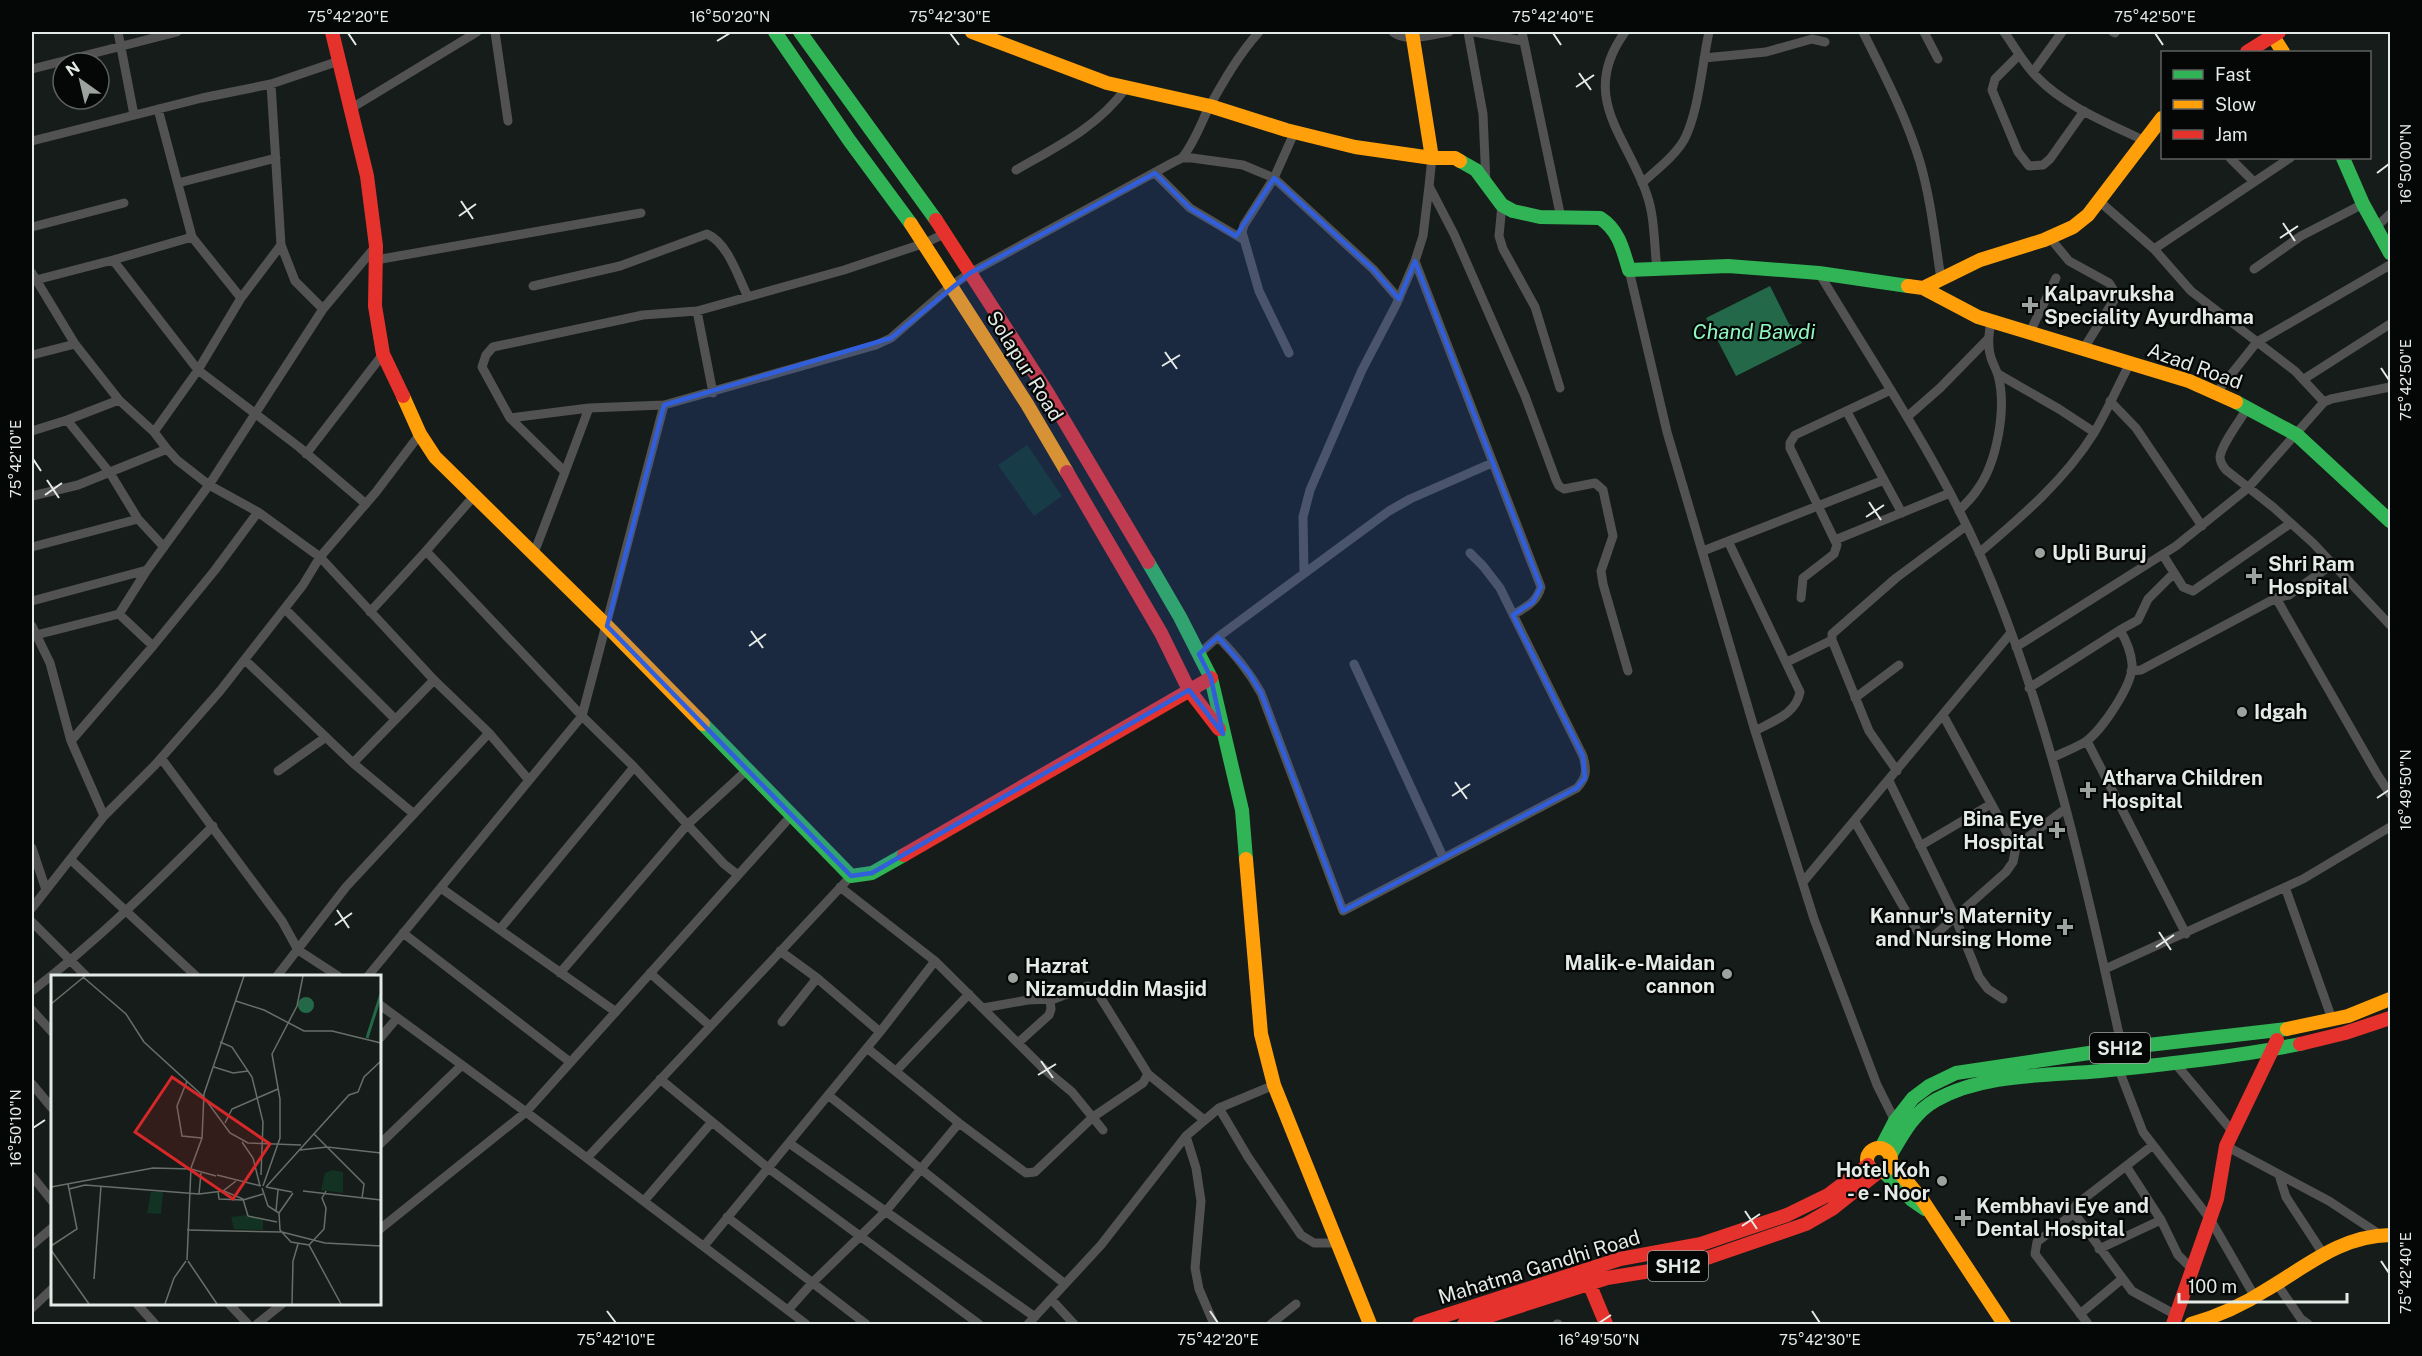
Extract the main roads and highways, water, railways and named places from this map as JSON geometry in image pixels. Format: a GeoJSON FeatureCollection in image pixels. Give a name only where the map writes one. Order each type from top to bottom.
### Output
{"type":"FeatureCollection","features":[{"type":"Feature","properties":{"kind":"main road"},"geometry":{"type":"LineString","coordinates":[[332,32],[366,176],[376,253],[375,306],[383,354],[420,434],[435,457],[607,626],[851,876],[872,873],[1211,678]]}},
{"type":"Feature","properties":{"kind":"main road","name":"Solapur Road"},"geometry":{"type":"LineString","coordinates":[[775,32],[849,140],[925,243],[1033,414],[1161,633],[1189,690],[1223,734]]}},
{"type":"Feature","properties":{"kind":"main road","name":"Solapur Road"},"geometry":{"type":"LineString","coordinates":[[800,32],[946,233],[1047,392],[1180,617],[1211,678],[1242,810],[1261,1034],[1274,1085],[1370,1324]]}},
{"type":"Feature","properties":{"kind":"main road"},"geometry":{"type":"LineString","coordinates":[[972,32],[1107,83],[1210,106],[1355,147],[1432,158],[1412,34]]}},
{"type":"Feature","properties":{"kind":"main road"},"geometry":{"type":"LineString","coordinates":[[2248,51],[2274,33],[2283,51]]}},
{"type":"Feature","properties":{"kind":"main road"},"geometry":{"type":"LineString","coordinates":[[1923,288],[1980,260],[2050,238],[2073,227],[2088,215],[2161,121]]}},
{"type":"Feature","properties":{"kind":"main road","name":"Azad Road"},"geometry":{"type":"LineString","coordinates":[[1432,158],[1455,158],[1468,163],[1476,170],[1502,205],[1513,211],[1540,217],[1600,218],[1607,221],[1614,228],[1629,270],[1728,266],[1819,273],[1923,288],[1978,317],[2189,381],[2248,407],[2297,435],[2391,521]]}},
{"type":"Feature","properties":{"kind":"main road"},"geometry":{"type":"LineString","coordinates":[[2343,159],[2363,204],[2391,253]]}},
{"type":"Feature","properties":{"kind":"main road","name":"Mahatma Gandhi Road"},"geometry":{"type":"LineString","coordinates":[[1419,1324],[1620,1259],[1701,1244],[1787,1215],[1828,1195],[1882,1163],[1895,1121],[1913,1098],[1929,1086],[1956,1073],[2117,1049],[2280,1031],[2348,1016],[2391,999]]}},
{"type":"Feature","properties":{"kind":"main road","name":"Mahatma Gandhi Road"},"geometry":{"type":"LineString","coordinates":[[1464,1324],[1589,1283],[1641,1270],[1684,1264],[1806,1224],[1832,1209],[1882,1163],[1919,1112],[1948,1094],[1972,1087],[2037,1076],[2119,1069],[2274,1049],[2340,1035],[2391,1018]]}},
{"type":"Feature","properties":{"kind":"main road"},"geometry":{"type":"LineString","coordinates":[[2175,1320],[2217,1199],[2226,1146],[2274,1049],[2280,1031]]}},
{"type":"Feature","properties":{"kind":"main road"},"geometry":{"type":"LineString","coordinates":[[1882,1163],[1915,1189],[2004,1324]]}},
{"type":"Feature","properties":{"kind":"main road"},"geometry":{"type":"LineString","coordinates":[[2191,1324],[2217,1317],[2254,1297],[2277,1284],[2322,1252],[2356,1239],[2385,1235]]}},
{"type":"Feature","properties":{"kind":"main road"},"geometry":{"type":"LineString","coordinates":[[1589,1283],[1606,1324]]}},
{"type":"Feature","properties":{"kind":"water","name":"Chand Bawdi"},"geometry":{"type":"Polygon","coordinates":[[[1770,286],[1789,324],[1793,326],[1802,343],[1736,376],[1706,318],[1770,286]]]}},
{"type":"Feature","properties":{"kind":"place","name":"Kalpavruksha Speciality Ayurdhama"},"geometry":{"type":"Point","coordinates":[2030,305]}},
{"type":"Feature","properties":{"kind":"place","name":"Upli Buruj"},"geometry":{"type":"Point","coordinates":[2040,553]}},
{"type":"Feature","properties":{"kind":"place","name":"Shri Ram Hospital"},"geometry":{"type":"Point","coordinates":[2254,576]}},
{"type":"Feature","properties":{"kind":"place","name":"Idgah"},"geometry":{"type":"Point","coordinates":[2242,712]}},
{"type":"Feature","properties":{"kind":"place","name":"Atharva Children Hospital"},"geometry":{"type":"Point","coordinates":[2088,790]}},
{"type":"Feature","properties":{"kind":"place","name":"Bina Eye Hospital"},"geometry":{"type":"Point","coordinates":[2057,830]}},
{"type":"Feature","properties":{"kind":"place","name":"Kannur's Maternity and Nursing Home"},"geometry":{"type":"Point","coordinates":[2065,927]}},
{"type":"Feature","properties":{"kind":"place","name":"Malik-e-Maidan cannon"},"geometry":{"type":"Point","coordinates":[1727,974]}},
{"type":"Feature","properties":{"kind":"place","name":"Hazrat Nizamuddin Masjid"},"geometry":{"type":"Point","coordinates":[1013,978]}},
{"type":"Feature","properties":{"kind":"place","name":"Hotel Koh - e - Noor"},"geometry":{"type":"Point","coordinates":[1942,1181]}},
{"type":"Feature","properties":{"kind":"place","name":"Kembhavi Eye and Dental Hospital"},"geometry":{"type":"Point","coordinates":[1963,1218]}}]}
